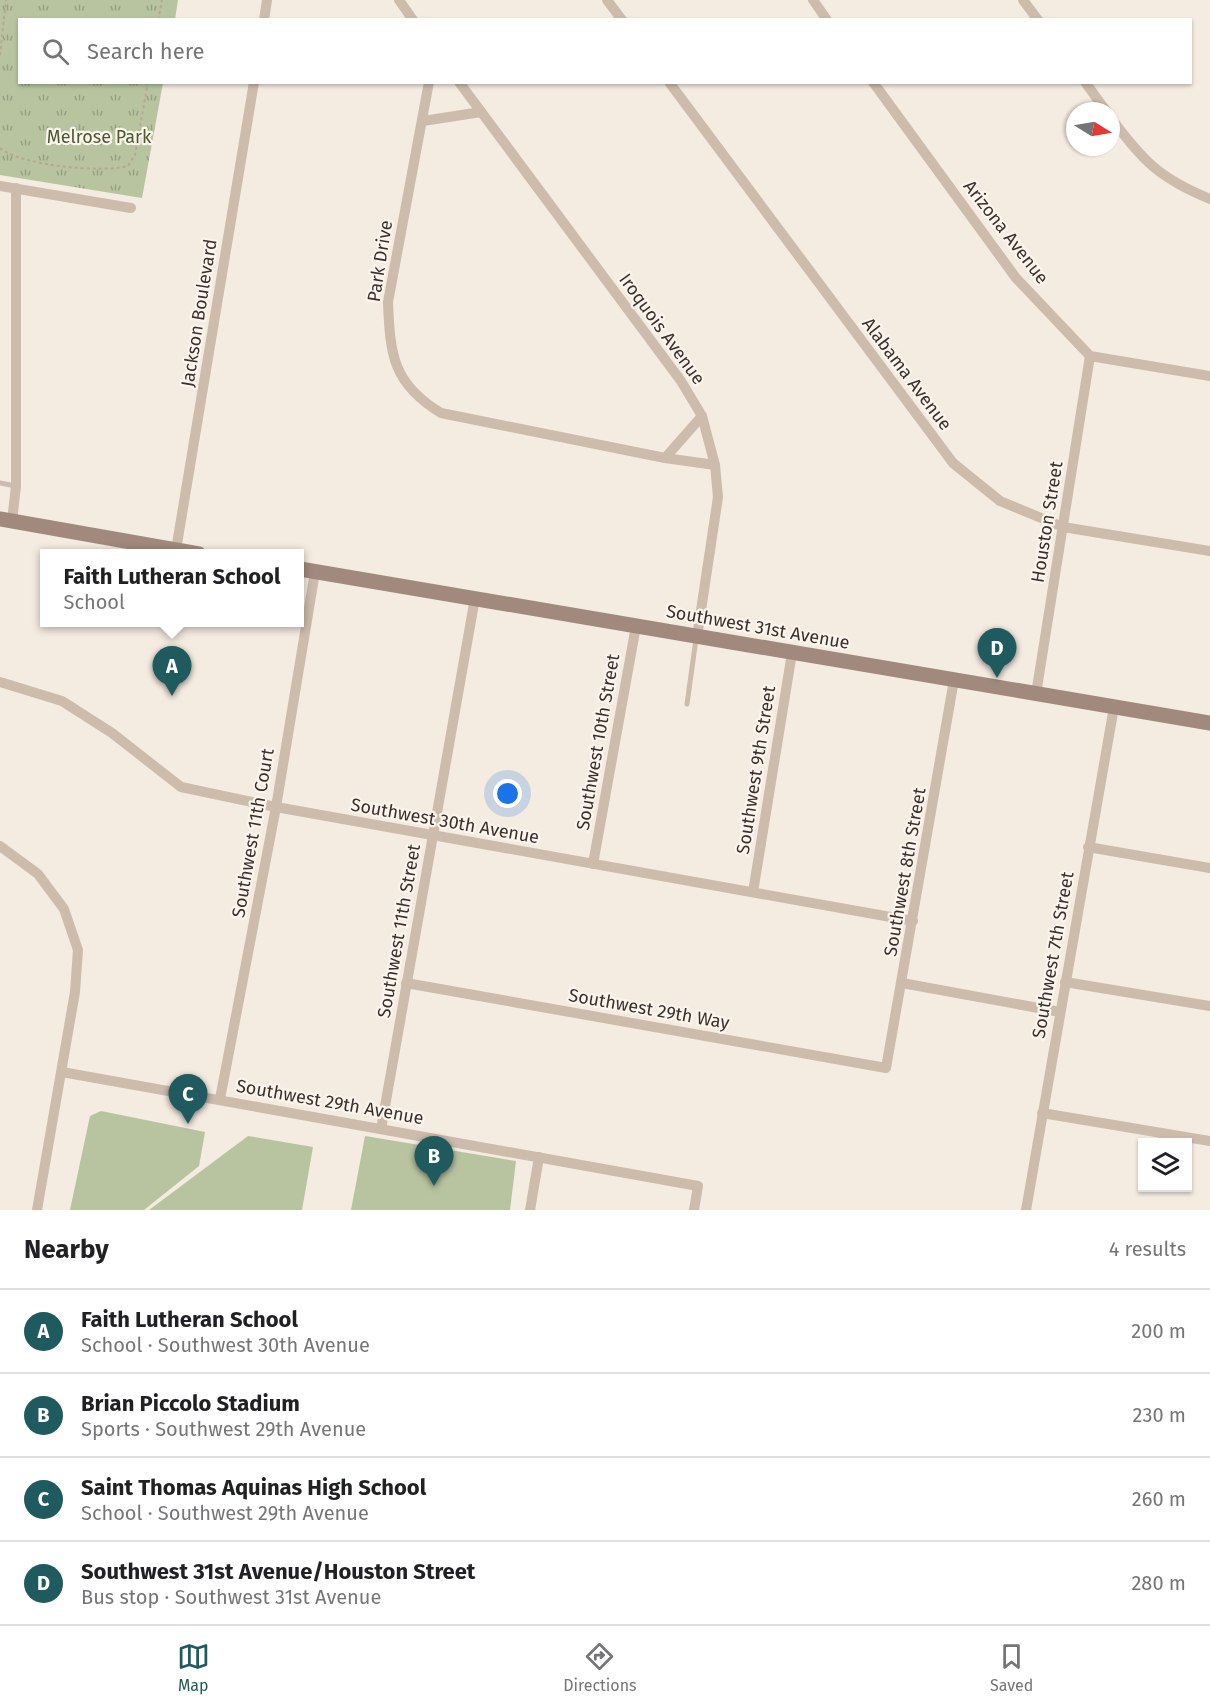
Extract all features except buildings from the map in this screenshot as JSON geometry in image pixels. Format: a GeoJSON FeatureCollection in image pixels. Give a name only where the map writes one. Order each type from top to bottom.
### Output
{"type":"FeatureCollection","features":[{"type":"Feature","properties":{"kind":"main road"},"geometry":{"type":"LineString","coordinates":[[6,520],[170,549]]}},
{"type":"Feature","properties":{"kind":"main road","name":"Southwest 31st Avenue"},"geometry":{"type":"LineString","coordinates":[[307,570],[1210,723]]}},
{"type":"Feature","properties":{"kind":"street"},"geometry":{"type":"LineString","coordinates":[[264,18],[267,0]]}},
{"type":"Feature","properties":{"kind":"street"},"geometry":{"type":"LineString","coordinates":[[399,0],[411,18]]}},
{"type":"Feature","properties":{"kind":"street"},"geometry":{"type":"LineString","coordinates":[[607,0],[620,18]]}},
{"type":"Feature","properties":{"kind":"street"},"geometry":{"type":"LineString","coordinates":[[813,0],[826,18]]}},
{"type":"Feature","properties":{"kind":"street"},"geometry":{"type":"LineString","coordinates":[[1023,0],[1036,18]]}},
{"type":"Feature","properties":{"kind":"street","name":"Jackson Boulevard"},"geometry":{"type":"LineString","coordinates":[[176,549],[254,84]]}},
{"type":"Feature","properties":{"kind":"street","name":"Park Drive"},"geometry":{"type":"LineString","coordinates":[[429,84],[388,302],[389,332],[395,363],[418,399],[441,413],[665,458],[715,465]]}},
{"type":"Feature","properties":{"kind":"street","name":"Iroquois Avenue"},"geometry":{"type":"LineString","coordinates":[[461,84],[681,381],[702,416],[715,465],[718,497],[696,637]]}},
{"type":"Feature","properties":{"kind":"street","name":"Alabama Avenue"},"geometry":{"type":"LineString","coordinates":[[670,84],[953,463],[1000,501],[1063,527],[1210,551]]}},
{"type":"Feature","properties":{"kind":"street","name":"Arizona Avenue"},"geometry":{"type":"LineString","coordinates":[[874,84],[1016,278],[1090,356]]}},
{"type":"Feature","properties":{"kind":"street"},"geometry":{"type":"LineString","coordinates":[[1086,84],[1099,102]]}},
{"type":"Feature","properties":{"kind":"street"},"geometry":{"type":"LineString","coordinates":[[423,121],[482,112]]}},
{"type":"Feature","properties":{"kind":"street"},"geometry":{"type":"LineString","coordinates":[[1120,130],[1160,175],[1210,199]]}},
{"type":"Feature","properties":{"kind":"street"},"geometry":{"type":"LineString","coordinates":[[0,186],[131,208]]}},
{"type":"Feature","properties":{"kind":"street"},"geometry":{"type":"LineString","coordinates":[[6,520],[16,486],[16,188]]}},
{"type":"Feature","properties":{"kind":"street"},"geometry":{"type":"LineString","coordinates":[[1090,356],[1210,376]]}},
{"type":"Feature","properties":{"kind":"street","name":"Houston Street"},"geometry":{"type":"LineString","coordinates":[[1036,693],[1090,356]]}},
{"type":"Feature","properties":{"kind":"street"},"geometry":{"type":"LineString","coordinates":[[665,458],[702,416]]}},
{"type":"Feature","properties":{"kind":"street","name":"Southwest 11th Court"},"geometry":{"type":"LineString","coordinates":[[304,593],[307,570]]}},
{"type":"Feature","properties":{"kind":"street","name":"Southwest 11th Street"},"geometry":{"type":"LineString","coordinates":[[381,1129],[475,598]]}},
{"type":"Feature","properties":{"kind":"street","name":"Southwest 10th Street"},"geometry":{"type":"LineString","coordinates":[[593,864],[636,626]]}},
{"type":"Feature","properties":{"kind":"street","name":"Southwest 11th Court"},"geometry":{"type":"LineString","coordinates":[[220,1099],[276,807],[300,627]]}},
{"type":"Feature","properties":{"kind":"street","name":"Southwest 9th Street"},"geometry":{"type":"LineString","coordinates":[[753,892],[792,653]]}},
{"type":"Feature","properties":{"kind":"street","name":"Southwest 8th Street"},"geometry":{"type":"LineString","coordinates":[[886,1068],[954,680]]}},
{"type":"Feature","properties":{"kind":"street","name":"Southwest 30th Avenue"},"geometry":{"type":"LineString","coordinates":[[0,681],[62,701],[112,733],[181,787],[433,836],[913,921]]}},
{"type":"Feature","properties":{"kind":"street","name":"Southwest 7th Street"},"geometry":{"type":"LineString","coordinates":[[1026,1210],[1114,707]]}},
{"type":"Feature","properties":{"kind":"street"},"geometry":{"type":"LineString","coordinates":[[0,846],[38,874],[64,909],[78,950],[75,992],[37,1210]]}},
{"type":"Feature","properties":{"kind":"street"},"geometry":{"type":"LineString","coordinates":[[1088,847],[1210,868]]}},
{"type":"Feature","properties":{"kind":"street"},"geometry":{"type":"LineString","coordinates":[[1065,982],[1210,1006]]}},
{"type":"Feature","properties":{"kind":"street","name":"Southwest 29th Way"},"geometry":{"type":"LineString","coordinates":[[406,983],[886,1068]]}},
{"type":"Feature","properties":{"kind":"street"},"geometry":{"type":"LineString","coordinates":[[902,983],[1060,1012]]}},
{"type":"Feature","properties":{"kind":"street","name":"Southwest 29th Avenue"},"geometry":{"type":"LineString","coordinates":[[62,1072],[698,1186],[694,1210]]}},
{"type":"Feature","properties":{"kind":"street"},"geometry":{"type":"LineString","coordinates":[[1042,1113],[1210,1141]]}},
{"type":"Feature","properties":{"kind":"street"},"geometry":{"type":"LineString","coordinates":[[530,1210],[539,1157]]}},
{"type":"Feature","properties":{"kind":"lane"},"geometry":{"type":"LineString","coordinates":[[0,483],[16,486]]}},
{"type":"Feature","properties":{"kind":"lane"},"geometry":{"type":"LineString","coordinates":[[687,704],[696,637]]}},
{"type":"Feature","properties":{"kind":"path"},"geometry":{"type":"LineString","coordinates":[[0,55],[6,0]]}},
{"type":"Feature","properties":{"kind":"path"},"geometry":{"type":"LineString","coordinates":[[158,18],[162,0]]}},
{"type":"Feature","properties":{"kind":"path"},"geometry":{"type":"LineString","coordinates":[[0,148],[49,165],[112,171],[128,166],[135,155],[148,84]]}},
{"type":"Feature","properties":{"kind":"green space","name":"Melrose Park"},"geometry":{"type":"Polygon","coordinates":[[[0,0],[178,0],[175,18],[18,18],[18,84],[163,84],[142,198],[0,175],[0,0]]]}},
{"type":"Feature","properties":{"kind":"green space"},"geometry":{"type":"Polygon","coordinates":[[[101,1111],[205,1132],[199,1166],[144,1210],[70,1210],[90,1116],[101,1111]]]}},
{"type":"Feature","properties":{"kind":"green space"},"geometry":{"type":"Polygon","coordinates":[[[248,1136],[313,1147],[302,1210],[149,1210],[248,1136]]]}},
{"type":"Feature","properties":{"kind":"green space"},"geometry":{"type":"Polygon","coordinates":[[[365,1136],[516,1161],[510,1210],[351,1210],[365,1136]]]}},
{"type":"Feature","properties":{"kind":"place","name":"Southwest 31st Avenue/Houston Street"},"geometry":{"type":"Point","coordinates":[997,678]}},
{"type":"Feature","properties":{"kind":"place","name":"Faith Lutheran School"},"geometry":{"type":"Point","coordinates":[172,696]}},
{"type":"Feature","properties":{"kind":"place","name":"Saint Thomas Aquinas High School"},"geometry":{"type":"Point","coordinates":[188,1124]}},
{"type":"Feature","properties":{"kind":"place","name":"Brian Piccolo Stadium"},"geometry":{"type":"Point","coordinates":[434,1186]}}]}
